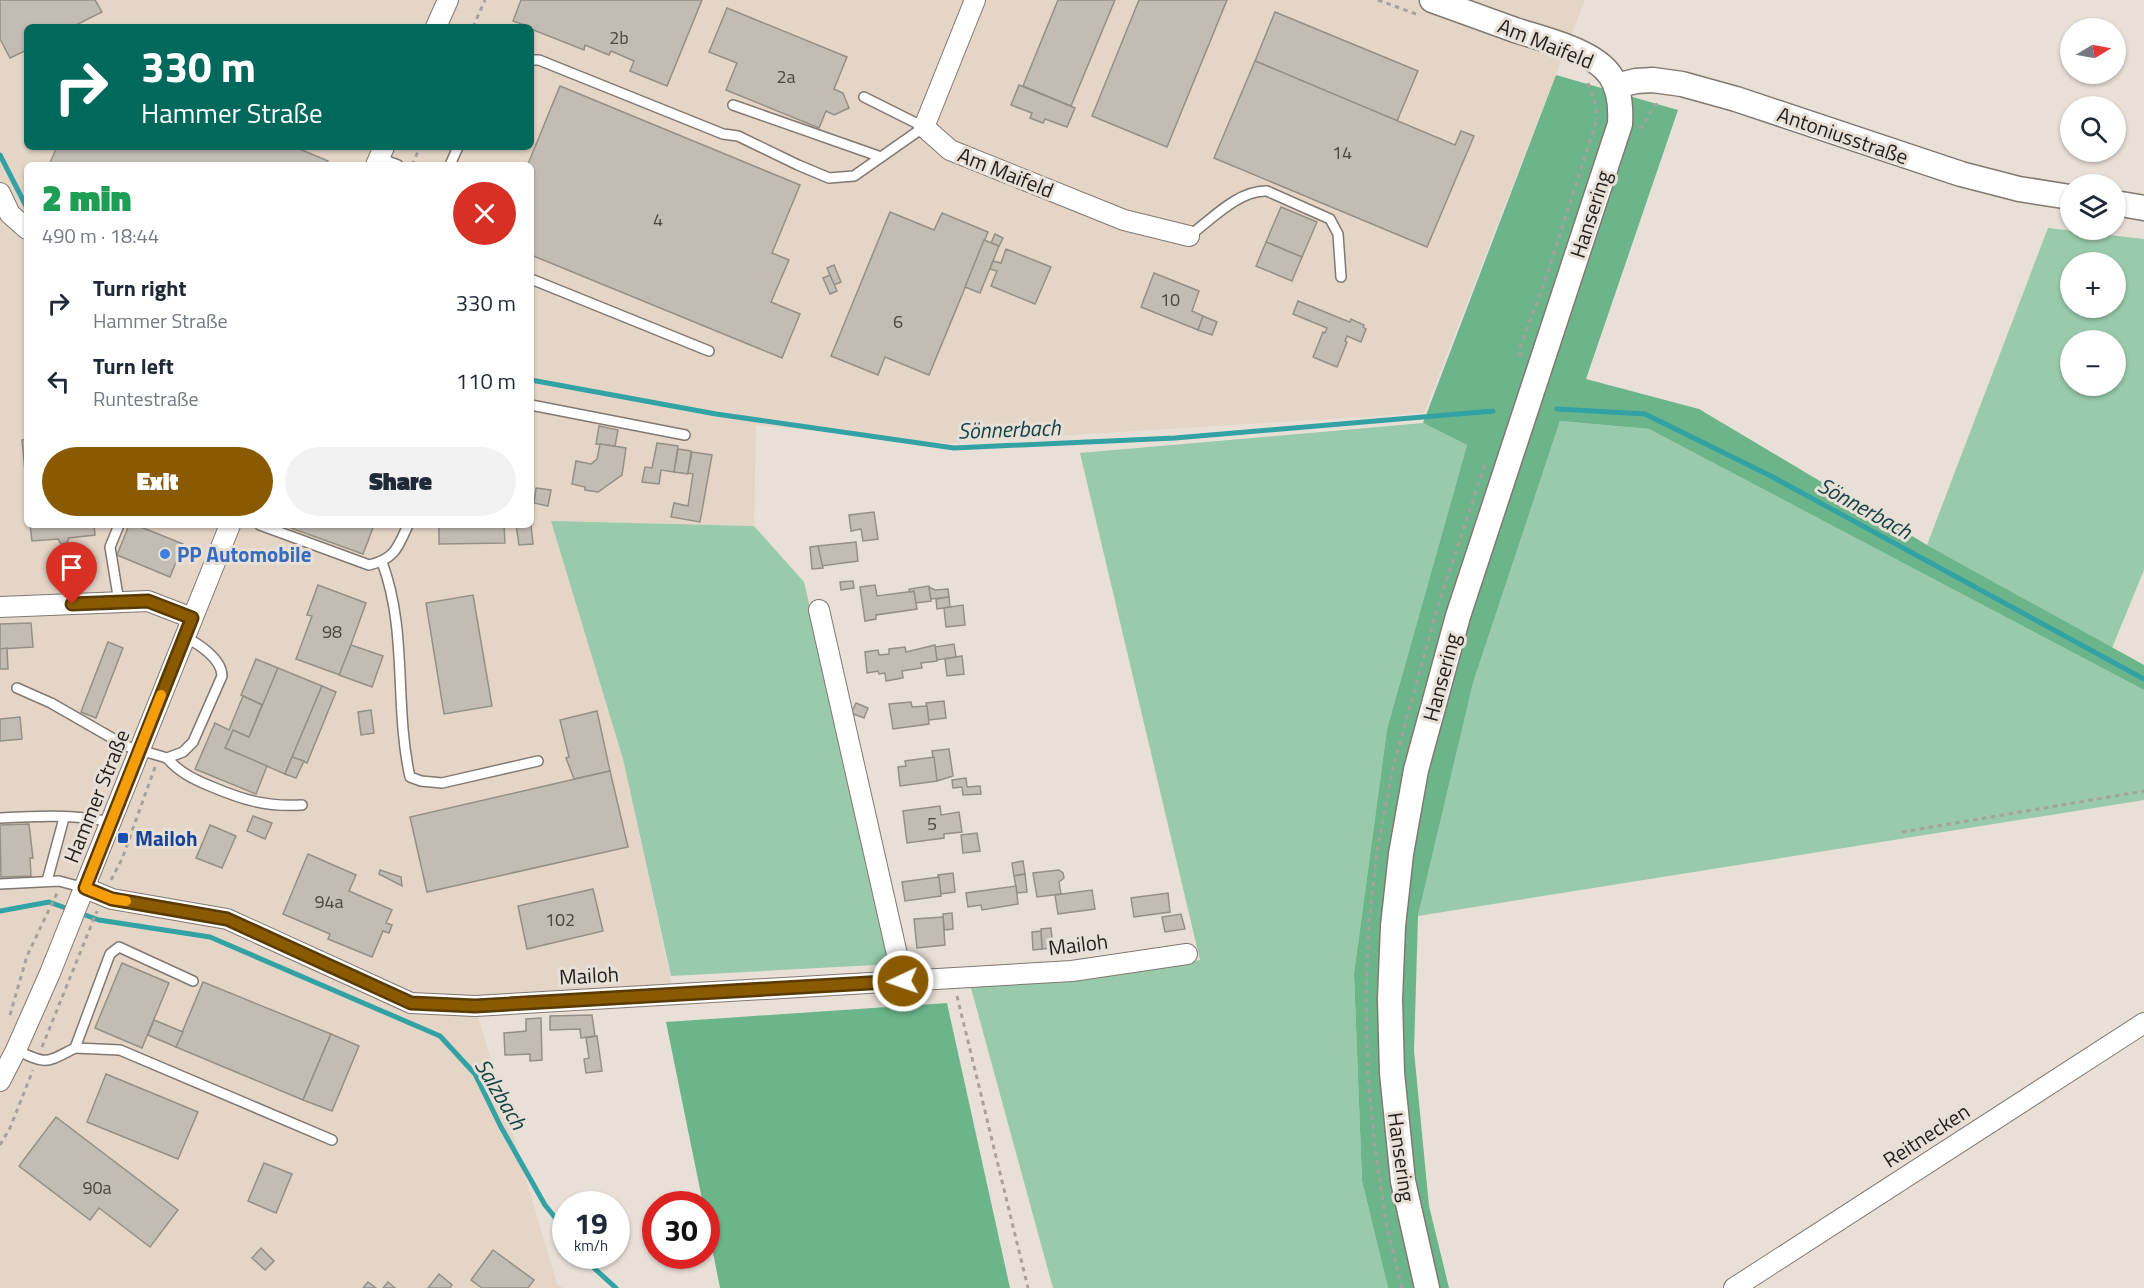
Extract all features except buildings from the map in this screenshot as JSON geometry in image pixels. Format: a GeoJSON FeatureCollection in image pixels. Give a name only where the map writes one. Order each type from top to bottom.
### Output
{"type":"FeatureCollection","features":[{"type":"Feature","properties":{"kind":"street"},"geometry":{"type":"LineString","coordinates":[[437,24],[448,0]]}},
{"type":"Feature","properties":{"kind":"street"},"geometry":{"type":"LineString","coordinates":[[924,127],[975,0]]}},
{"type":"Feature","properties":{"kind":"street","name":"Am Maifeld"},"geometry":{"type":"LineString","coordinates":[[1432,0],[1585,55],[1604,68],[1616,86]]}},
{"type":"Feature","properties":{"kind":"street","name":"Antoniusstraße"},"geometry":{"type":"LineString","coordinates":[[1616,86],[1653,80],[1682,84],[1736,99],[1961,174],[2019,189],[2060,195]]}},
{"type":"Feature","properties":{"kind":"street","name":"Hansering"},"geometry":{"type":"LineString","coordinates":[[1427,1288],[1403,1181],[1392,1073],[1390,999],[1393,926],[1401,854],[1416,770],[1458,616],[1620,124],[1620,98],[1616,86]]}},
{"type":"Feature","properties":{"kind":"street","name":"Am Maifeld"},"geometry":{"type":"LineString","coordinates":[[924,127],[950,150],[1124,220],[1189,236]]}},
{"type":"Feature","properties":{"kind":"street"},"geometry":{"type":"LineString","coordinates":[[0,193],[10,214],[24,226]]}},
{"type":"Feature","properties":{"kind":"street"},"geometry":{"type":"LineString","coordinates":[[2126,205],[2144,208]]}},
{"type":"Feature","properties":{"kind":"street","name":"Hammer Straße"},"geometry":{"type":"LineString","coordinates":[[2,1074],[16,1050],[83,893],[229,528]]}},
{"type":"Feature","properties":{"kind":"street"},"geometry":{"type":"LineString","coordinates":[[0,602],[148,601],[192,618]]}},
{"type":"Feature","properties":{"kind":"street"},"geometry":{"type":"LineString","coordinates":[[819,610],[903,981]]}},
{"type":"Feature","properties":{"kind":"street","name":"Mailoh"},"geometry":{"type":"LineString","coordinates":[[83,893],[227,919],[411,1003],[475,1006],[955,979],[1072,971],[1187,954]]}},
{"type":"Feature","properties":{"kind":"street","name":"Reitnecken"},"geometry":{"type":"LineString","coordinates":[[1734,1288],[2144,1023]]}},
{"type":"Feature","properties":{"kind":"lane"},"geometry":{"type":"LineString","coordinates":[[534,60],[723,134],[738,136],[829,177],[854,176],[924,127],[864,97]]}},
{"type":"Feature","properties":{"kind":"lane"},"geometry":{"type":"LineString","coordinates":[[733,105],[881,156]]}},
{"type":"Feature","properties":{"kind":"lane"},"geometry":{"type":"LineString","coordinates":[[1189,236],[1235,202],[1257,191],[1267,191],[1330,219],[1338,234],[1341,277]]}},
{"type":"Feature","properties":{"kind":"lane"},"geometry":{"type":"LineString","coordinates":[[534,280],[709,351]]}},
{"type":"Feature","properties":{"kind":"lane"},"geometry":{"type":"LineString","coordinates":[[534,406],[685,435]]}},
{"type":"Feature","properties":{"kind":"lane"},"geometry":{"type":"LineString","coordinates":[[118,528],[110,548],[119,602]]}},
{"type":"Feature","properties":{"kind":"lane"},"geometry":{"type":"LineString","coordinates":[[268,528],[369,565],[382,562],[395,552],[407,528]]}},
{"type":"Feature","properties":{"kind":"lane"},"geometry":{"type":"LineString","coordinates":[[382,562],[389,580],[396,615],[402,724],[410,777],[421,781],[442,783],[538,761]]}},
{"type":"Feature","properties":{"kind":"lane"},"geometry":{"type":"LineString","coordinates":[[17,688],[51,703],[116,742],[139,752],[167,758],[183,752],[193,742],[222,676],[222,670],[217,662],[195,642],[184,637]]}},
{"type":"Feature","properties":{"kind":"lane"},"geometry":{"type":"LineString","coordinates":[[167,758],[176,770],[241,800],[272,806],[302,806]]}},
{"type":"Feature","properties":{"kind":"lane"},"geometry":{"type":"LineString","coordinates":[[0,818],[95,819],[110,822]]}},
{"type":"Feature","properties":{"kind":"lane"},"geometry":{"type":"LineString","coordinates":[[47,881],[64,818]]}},
{"type":"Feature","properties":{"kind":"lane"},"geometry":{"type":"LineString","coordinates":[[0,884],[59,881],[83,893]]}},
{"type":"Feature","properties":{"kind":"lane"},"geometry":{"type":"LineString","coordinates":[[75,1048],[110,954],[119,946],[193,981]]}},
{"type":"Feature","properties":{"kind":"lane"},"geometry":{"type":"LineString","coordinates":[[16,1050],[37,1060],[48,1061],[75,1048],[120,1050],[332,1140]]}},
{"type":"Feature","properties":{"kind":"path"},"geometry":{"type":"LineString","coordinates":[[474,24],[485,0]]}},
{"type":"Feature","properties":{"kind":"path"},"geometry":{"type":"LineString","coordinates":[[1902,832],[2144,791]]}},
{"type":"Feature","properties":{"kind":"path"},"geometry":{"type":"LineString","coordinates":[[8,1022],[27,956],[57,893]]}},
{"type":"Feature","properties":{"kind":"path"},"geometry":{"type":"LineString","coordinates":[[0,1145],[9,1128],[99,905]]}},
{"type":"Feature","properties":{"kind":"path"},"geometry":{"type":"LineString","coordinates":[[955,979],[1028,1288]]}},
{"type":"Feature","properties":{"kind":"shaded area"},"geometry":{"type":"Polygon","coordinates":[[[0,0],[1585,0],[1424,413],[946,443],[756,425],[754,526],[552,521],[623,759],[674,995],[475,1006],[557,1284],[563,1288],[0,1288],[0,0]]]}},
{"type":"Feature","properties":{"kind":"green space"},"geometry":{"type":"Polygon","coordinates":[[[1556,75],[1678,110],[1586,379],[1699,409],[1927,545],[2144,665],[2144,690],[1649,429],[1560,421],[1473,683],[1418,916],[1414,1051],[1429,1206],[1449,1288],[1388,1288],[1362,1181],[1354,974],[1387,729],[1467,445],[1423,423],[1556,75]]]}},
{"type":"Feature","properties":{"kind":"green space"},"geometry":{"type":"Polygon","coordinates":[[[2048,228],[2060,229],[2060,240],[2126,240],[2126,237],[2144,239],[2144,570],[2112,648],[1927,545],[2048,228]]]}},
{"type":"Feature","properties":{"kind":"green space"},"geometry":{"type":"Polygon","coordinates":[[[1560,421],[1649,429],[2144,690],[2144,800],[1418,916],[1473,683],[1560,421]]]}},
{"type":"Feature","properties":{"kind":"green space"},"geometry":{"type":"Polygon","coordinates":[[[1423,423],[1467,445],[1387,729],[1354,974],[1362,1181],[1388,1288],[1053,1288],[971,988],[1200,960],[1080,453],[1423,423]]]}},
{"type":"Feature","properties":{"kind":"green space"},"geometry":{"type":"Polygon","coordinates":[[[551,521],[754,526],[804,582],[894,964],[671,976],[623,759],[551,521]]]}},
{"type":"Feature","properties":{"kind":"green space"},"geometry":{"type":"Polygon","coordinates":[[[947,1003],[1010,1288],[720,1288],[716,1269],[720,1269],[720,1191],[700,1191],[666,1022],[947,1003]]]}},
{"type":"Feature","properties":{"kind":"waterway","name":"Sönnerbach"},"geometry":{"type":"LineString","coordinates":[[0,155],[24,202]]}},
{"type":"Feature","properties":{"kind":"waterway","name":"Sönnerbach"},"geometry":{"type":"LineString","coordinates":[[534,381],[716,414],[954,448],[1175,438],[1493,411]]}},
{"type":"Feature","properties":{"kind":"waterway","name":"Sönnerbach"},"geometry":{"type":"LineString","coordinates":[[1557,409],[1645,414],[1771,476],[2144,679]]}},
{"type":"Feature","properties":{"kind":"waterway","name":"Salzbach"},"geometry":{"type":"LineString","coordinates":[[0,911],[49,902],[99,920],[210,937],[440,1036],[475,1074],[501,1127],[552,1214]]}},
{"type":"Feature","properties":{"kind":"waterway","name":"Salzbach"},"geometry":{"type":"LineString","coordinates":[[595,1269],[616,1288]]}},
{"type":"Feature","properties":{"kind":"slow traffic"},"geometry":{"type":"LineString","coordinates":[[126,901],[112,899],[85,888],[161,695]]}},
{"type":"Feature","properties":{"kind":"place","name":"PP Automobile"},"geometry":{"type":"Point","coordinates":[165,554]}},
{"type":"Feature","properties":{"kind":"place","name":"Mailoh"},"geometry":{"type":"Point","coordinates":[123,838]}},
{"type":"Feature","properties":{"kind":"route"},"geometry":{"type":"LineString","coordinates":[[72,604],[148,601],[192,618],[85,888],[112,899],[227,919],[411,1003],[475,1006],[903,981]]}}]}
